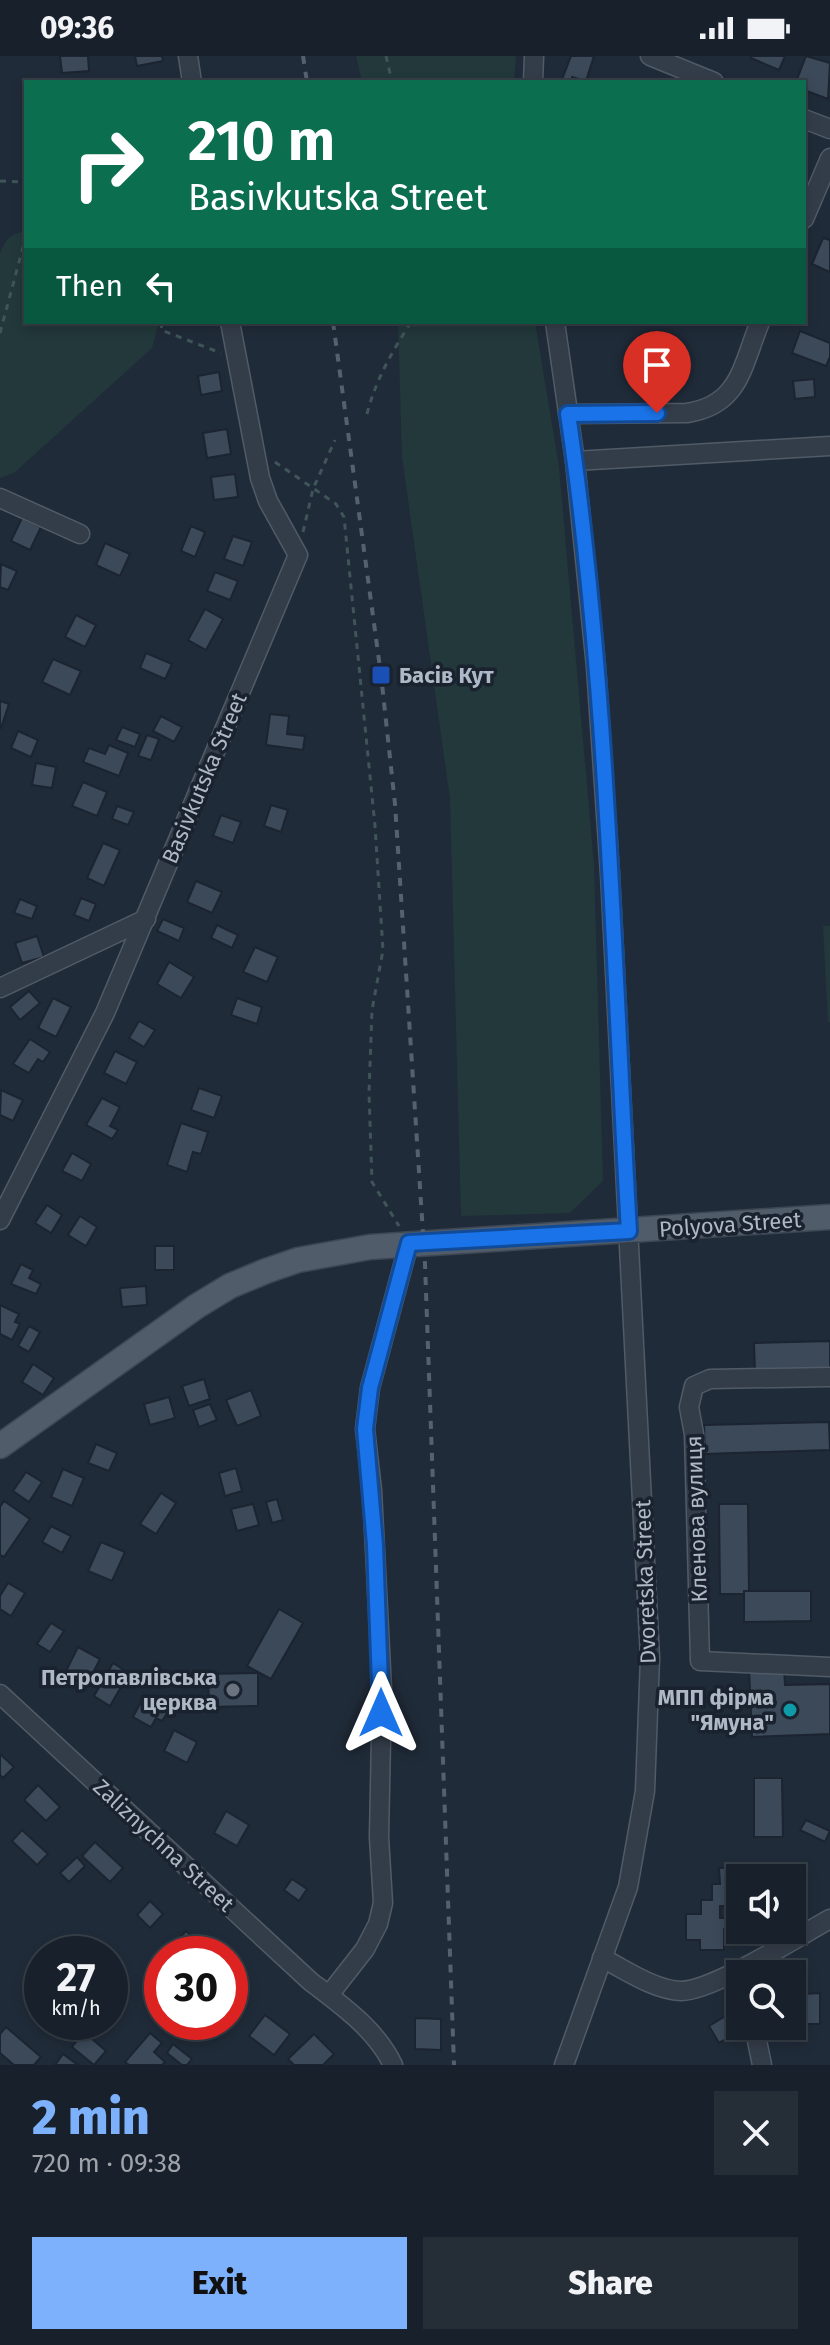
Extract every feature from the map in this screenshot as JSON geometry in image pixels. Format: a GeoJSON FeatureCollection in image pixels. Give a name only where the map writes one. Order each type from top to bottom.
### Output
{"type":"FeatureCollection","features":[{"type":"Feature","properties":{"kind":"main road","name":"Polyova Street"},"geometry":{"type":"LineString","coordinates":[[629,1231],[830,1217]]}},
{"type":"Feature","properties":{"kind":"main road"},"geometry":{"type":"LineString","coordinates":[[0,1446],[160,1331],[230,1286],[298,1260],[409,1243],[629,1231]]}},
{"type":"Feature","properties":{"kind":"street"},"geometry":{"type":"LineString","coordinates":[[188,56],[192,80]]}},
{"type":"Feature","properties":{"kind":"street"},"geometry":{"type":"LineString","coordinates":[[533,80],[534,56]]}},
{"type":"Feature","properties":{"kind":"street"},"geometry":{"type":"LineString","coordinates":[[650,56],[709,80]]}},
{"type":"Feature","properties":{"kind":"street"},"geometry":{"type":"LineString","coordinates":[[806,120],[830,129]]}},
{"type":"Feature","properties":{"kind":"street"},"geometry":{"type":"LineString","coordinates":[[806,214],[830,158]]}},
{"type":"Feature","properties":{"kind":"street"},"geometry":{"type":"LineString","coordinates":[[230,324],[253,447],[268,501],[298,555]]}},
{"type":"Feature","properties":{"kind":"street","name":"Dvoretska Street"},"geometry":{"type":"LineString","coordinates":[[555,324],[575,461],[599,715],[650,1658],[645,1791],[628,1887],[564,2065]]}},
{"type":"Feature","properties":{"kind":"street"},"geometry":{"type":"LineString","coordinates":[[568,414],[687,413],[720,403],[731,392],[759,324]]}},
{"type":"Feature","properties":{"kind":"street"},"geometry":{"type":"LineString","coordinates":[[575,461],[830,446]]}},
{"type":"Feature","properties":{"kind":"street"},"geometry":{"type":"LineString","coordinates":[[0,498],[80,534]]}},
{"type":"Feature","properties":{"kind":"street","name":"Basivkutska Street"},"geometry":{"type":"LineString","coordinates":[[0,1220],[105,1013],[298,555]]}},
{"type":"Feature","properties":{"kind":"street"},"geometry":{"type":"LineString","coordinates":[[0,988],[146,919]]}},
{"type":"Feature","properties":{"kind":"street"},"geometry":{"type":"LineString","coordinates":[[329,1995],[365,1949],[378,1924],[383,1903],[379,1837],[382,1689],[372,1490],[365,1429],[370,1388],[409,1243]]}},
{"type":"Feature","properties":{"kind":"street","name":"Кленова вулиця"},"geometry":{"type":"LineString","coordinates":[[830,1377],[710,1379],[694,1386],[689,1407],[694,1434],[700,1661],[830,1667]]}},
{"type":"Feature","properties":{"kind":"street","name":"Zaliznychna Street"},"geometry":{"type":"LineString","coordinates":[[0,1694],[380,2040],[393,2065]]}},
{"type":"Feature","properties":{"kind":"street"},"geometry":{"type":"LineString","coordinates":[[762,1960],[830,1919]]}},
{"type":"Feature","properties":{"kind":"street"},"geometry":{"type":"LineString","coordinates":[[602,1958],[662,1987],[684,1991],[726,1977]]}},
{"type":"Feature","properties":{"kind":"street"},"geometry":{"type":"LineString","coordinates":[[757,2040],[762,2065]]}},
{"type":"Feature","properties":{"kind":"path"},"geometry":{"type":"LineString","coordinates":[[386,56],[392,80]]}},
{"type":"Feature","properties":{"kind":"path"},"geometry":{"type":"LineString","coordinates":[[0,181],[24,182]]}},
{"type":"Feature","properties":{"kind":"path"},"geometry":{"type":"LineString","coordinates":[[0,333],[24,243]]}},
{"type":"Feature","properties":{"kind":"path"},"geometry":{"type":"LineString","coordinates":[[162,324],[161,330],[235,359]]}},
{"type":"Feature","properties":{"kind":"path"},"geometry":{"type":"LineString","coordinates":[[367,414],[373,390],[388,358],[410,324]]}},
{"type":"Feature","properties":{"kind":"path"},"geometry":{"type":"LineString","coordinates":[[298,555],[313,489],[335,440]]}},
{"type":"Feature","properties":{"kind":"path"},"geometry":{"type":"LineString","coordinates":[[253,447],[336,504],[344,517],[375,826],[383,950],[372,1010],[369,1093],[372,1182],[409,1243]]}},
{"type":"Feature","properties":{"kind":"green space"},"geometry":{"type":"Polygon","coordinates":[[[356,56],[516,56],[514,80],[362,80],[356,56]]]}},
{"type":"Feature","properties":{"kind":"green space"},"geometry":{"type":"Polygon","coordinates":[[[24,232],[24,324],[158,324],[152,348],[14,473],[0,478],[0,253],[9,238],[24,232]]]}},
{"type":"Feature","properties":{"kind":"green space"},"geometry":{"type":"Polygon","coordinates":[[[398,324],[535,324],[559,467],[594,865],[603,1181],[570,1213],[461,1216],[450,799],[402,457],[398,324]]]}},
{"type":"Feature","properties":{"kind":"green space"},"geometry":{"type":"Polygon","coordinates":[[[823,926],[830,926],[830,1022],[828,1022],[823,926]]]}},
{"type":"Feature","properties":{"kind":"building"},"geometry":{"type":"Polygon","coordinates":[[[60,56],[88,56],[89,71],[62,73],[60,56]]]}},
{"type":"Feature","properties":{"kind":"building"},"geometry":{"type":"Polygon","coordinates":[[[135,56],[162,56],[163,61],[137,66],[135,56]]]}},
{"type":"Feature","properties":{"kind":"building"},"geometry":{"type":"Polygon","coordinates":[[[571,56],[594,56],[586,80],[572,77],[572,80],[562,80],[571,56]]]}},
{"type":"Feature","properties":{"kind":"building"},"geometry":{"type":"Polygon","coordinates":[[[751,56],[785,56],[779,70],[751,56]]]}},
{"type":"Feature","properties":{"kind":"building"},"geometry":{"type":"Polygon","coordinates":[[[806,56],[830,63],[828,99],[806,91],[806,80],[797,80],[806,56]]]}},
{"type":"Feature","properties":{"kind":"building"},"geometry":{"type":"Polygon","coordinates":[[[823,238],[830,240],[830,272],[812,264],[823,238]]]}},
{"type":"Feature","properties":{"kind":"building"},"geometry":{"type":"Polygon","coordinates":[[[800,331],[830,343],[826,366],[792,353],[800,331]]]}},
{"type":"Feature","properties":{"kind":"building"},"geometry":{"type":"Polygon","coordinates":[[[219,372],[222,391],[201,395],[198,376],[219,372]]]}},
{"type":"Feature","properties":{"kind":"building"},"geometry":{"type":"Polygon","coordinates":[[[814,379],[815,397],[795,399],[793,381],[814,379]]]}},
{"type":"Feature","properties":{"kind":"building"},"geometry":{"type":"Polygon","coordinates":[[[227,429],[231,454],[207,458],[203,433],[227,429]]]}},
{"type":"Feature","properties":{"kind":"building"},"geometry":{"type":"Polygon","coordinates":[[[235,474],[238,497],[214,500],[211,477],[235,474]]]}},
{"type":"Feature","properties":{"kind":"building"},"geometry":{"type":"Polygon","coordinates":[[[22,518],[41,527],[30,550],[11,541],[22,518]]]}},
{"type":"Feature","properties":{"kind":"building"},"geometry":{"type":"Polygon","coordinates":[[[191,526],[205,532],[195,557],[181,551],[191,526]]]}},
{"type":"Feature","properties":{"kind":"building"},"geometry":{"type":"Polygon","coordinates":[[[233,536],[252,542],[243,566],[224,559],[233,536]]]}},
{"type":"Feature","properties":{"kind":"building"},"geometry":{"type":"Polygon","coordinates":[[[105,543],[130,554],[120,576],[96,565],[105,543]]]}},
{"type":"Feature","properties":{"kind":"building"},"geometry":{"type":"Polygon","coordinates":[[[1,564],[17,571],[8,590],[0,587],[1,564]]]}},
{"type":"Feature","properties":{"kind":"building"},"geometry":{"type":"Polygon","coordinates":[[[215,572],[238,581],[230,600],[207,591],[215,572]]]}},
{"type":"Feature","properties":{"kind":"building"},"geometry":{"type":"Polygon","coordinates":[[[205,609],[223,619],[206,650],[188,640],[205,609]]]}},
{"type":"Feature","properties":{"kind":"building"},"geometry":{"type":"Polygon","coordinates":[[[76,615],[96,625],[85,647],[65,637],[76,615]]]}},
{"type":"Feature","properties":{"kind":"building"},"geometry":{"type":"Polygon","coordinates":[[[146,653],[172,664],[165,679],[140,668],[146,653]]]}},
{"type":"Feature","properties":{"kind":"building"},"geometry":{"type":"Polygon","coordinates":[[[53,659],[81,671],[70,695],[42,682],[53,659]]]}},
{"type":"Feature","properties":{"kind":"building"},"geometry":{"type":"Polygon","coordinates":[[[0,701],[9,704],[1,728],[0,728],[0,701]]]}},
{"type":"Feature","properties":{"kind":"building"},"geometry":{"type":"Polygon","coordinates":[[[270,714],[289,716],[287,734],[305,736],[303,750],[266,745],[270,714]]]}},
{"type":"Feature","properties":{"kind":"building"},"geometry":{"type":"Polygon","coordinates":[[[161,716],[182,727],[174,742],[153,731],[161,716]]]}},
{"type":"Feature","properties":{"kind":"building"},"geometry":{"type":"Polygon","coordinates":[[[122,727],[140,734],[135,747],[116,740],[122,727]]]}},
{"type":"Feature","properties":{"kind":"building"},"geometry":{"type":"Polygon","coordinates":[[[18,731],[38,740],[31,757],[11,748],[18,731]]]}},
{"type":"Feature","properties":{"kind":"building"},"geometry":{"type":"Polygon","coordinates":[[[147,735],[159,739],[151,760],[138,756],[147,735]]]}},
{"type":"Feature","properties":{"kind":"building"},"geometry":{"type":"Polygon","coordinates":[[[109,745],[128,753],[119,776],[83,762],[89,748],[105,754],[109,745]]]}},
{"type":"Feature","properties":{"kind":"building"},"geometry":{"type":"Polygon","coordinates":[[[36,763],[56,767],[52,788],[32,785],[36,763]]]}},
{"type":"Feature","properties":{"kind":"building"},"geometry":{"type":"Polygon","coordinates":[[[83,782],[107,792],[97,816],[72,806],[83,782]]]}},
{"type":"Feature","properties":{"kind":"building"},"geometry":{"type":"Polygon","coordinates":[[[271,805],[288,810],[281,832],[264,826],[271,805]]]}},
{"type":"Feature","properties":{"kind":"building"},"geometry":{"type":"Polygon","coordinates":[[[117,806],[134,812],[128,825],[112,819],[117,806]]]}},
{"type":"Feature","properties":{"kind":"building"},"geometry":{"type":"Polygon","coordinates":[[[221,815],[241,822],[233,843],[213,836],[221,815]]]}},
{"type":"Feature","properties":{"kind":"building"},"geometry":{"type":"Polygon","coordinates":[[[103,843],[120,850],[104,886],[87,878],[103,843]]]}},
{"type":"Feature","properties":{"kind":"building"},"geometry":{"type":"Polygon","coordinates":[[[196,881],[222,892],[212,913],[187,902],[196,881]]]}},
{"type":"Feature","properties":{"kind":"building"},"geometry":{"type":"Polygon","coordinates":[[[81,898],[96,904],[89,921],[74,915],[81,898]]]}},
{"type":"Feature","properties":{"kind":"building"},"geometry":{"type":"Polygon","coordinates":[[[20,899],[37,906],[32,919],[14,913],[20,899]]]}},
{"type":"Feature","properties":{"kind":"building"},"geometry":{"type":"Polygon","coordinates":[[[163,919],[184,928],[179,941],[157,931],[163,919]]]}},
{"type":"Feature","properties":{"kind":"building"},"geometry":{"type":"Polygon","coordinates":[[[217,925],[238,935],[232,948],[211,938],[217,925]]]}},
{"type":"Feature","properties":{"kind":"building"},"geometry":{"type":"Polygon","coordinates":[[[37,936],[44,957],[22,963],[15,943],[37,936]]]}},
{"type":"Feature","properties":{"kind":"building"},"geometry":{"type":"Polygon","coordinates":[[[255,947],[278,957],[267,982],[243,972],[255,947]]]}},
{"type":"Feature","properties":{"kind":"building"},"geometry":{"type":"Polygon","coordinates":[[[169,962],[194,977],[181,998],[157,984],[169,962]]]}},
{"type":"Feature","properties":{"kind":"building"},"geometry":{"type":"Polygon","coordinates":[[[29,991],[40,1003],[20,1020],[10,1007],[29,991]]]}},
{"type":"Feature","properties":{"kind":"building"},"geometry":{"type":"Polygon","coordinates":[[[53,998],[71,1007],[56,1037],[38,1028],[53,998]]]}},
{"type":"Feature","properties":{"kind":"building"},"geometry":{"type":"Polygon","coordinates":[[[237,998],[262,1007],[257,1024],[231,1015],[237,998]]]}},
{"type":"Feature","properties":{"kind":"building"},"geometry":{"type":"Polygon","coordinates":[[[139,1021],[155,1030],[144,1047],[129,1038],[139,1021]]]}},
{"type":"Feature","properties":{"kind":"building"},"geometry":{"type":"Polygon","coordinates":[[[30,1039],[50,1052],[43,1062],[38,1059],[29,1073],[13,1064],[30,1039]]]}},
{"type":"Feature","properties":{"kind":"building"},"geometry":{"type":"Polygon","coordinates":[[[115,1051],[137,1062],[126,1084],[104,1073],[115,1051]]]}},
{"type":"Feature","properties":{"kind":"building"},"geometry":{"type":"Polygon","coordinates":[[[199,1088],[222,1096],[214,1118],[191,1110],[199,1088]]]}},
{"type":"Feature","properties":{"kind":"building"},"geometry":{"type":"Polygon","coordinates":[[[1,1090],[23,1100],[13,1121],[0,1115],[1,1090]]]}},
{"type":"Feature","properties":{"kind":"building"},"geometry":{"type":"Polygon","coordinates":[[[102,1098],[120,1107],[110,1126],[118,1130],[112,1139],[86,1125],[102,1098]]]}},
{"type":"Feature","properties":{"kind":"building"},"geometry":{"type":"Polygon","coordinates":[[[181,1123],[208,1132],[201,1154],[193,1152],[187,1172],[167,1165],[181,1123]]]}},
{"type":"Feature","properties":{"kind":"building"},"geometry":{"type":"Polygon","coordinates":[[[72,1153],[91,1164],[82,1181],[62,1171],[72,1153]]]}},
{"type":"Feature","properties":{"kind":"building"},"geometry":{"type":"Polygon","coordinates":[[[47,1205],[62,1215],[51,1233],[35,1223],[47,1205]]]}},
{"type":"Feature","properties":{"kind":"building"},"geometry":{"type":"Polygon","coordinates":[[[80,1216],[97,1227],[86,1246],[68,1235],[80,1216]]]}},
{"type":"Feature","properties":{"kind":"building"},"geometry":{"type":"Polygon","coordinates":[[[155,1246],[174,1246],[174,1270],[155,1270],[155,1246]]]}},
{"type":"Feature","properties":{"kind":"building"},"geometry":{"type":"Polygon","coordinates":[[[21,1264],[33,1270],[29,1278],[41,1284],[36,1294],[11,1284],[21,1264]]]}},
{"type":"Feature","properties":{"kind":"building"},"geometry":{"type":"Polygon","coordinates":[[[146,1286],[147,1305],[122,1307],[120,1288],[146,1286]]]}},
{"type":"Feature","properties":{"kind":"building"},"geometry":{"type":"Polygon","coordinates":[[[0,1305],[19,1314],[15,1322],[20,1324],[12,1340],[0,1334],[0,1305]]]}},
{"type":"Feature","properties":{"kind":"building"},"geometry":{"type":"Polygon","coordinates":[[[29,1326],[40,1332],[29,1352],[18,1346],[29,1326]]]}},
{"type":"Feature","properties":{"kind":"building"},"geometry":{"type":"Polygon","coordinates":[[[830,1341],[830,1372],[755,1374],[754,1343],[830,1341]]]}},
{"type":"Feature","properties":{"kind":"building"},"geometry":{"type":"Polygon","coordinates":[[[33,1364],[54,1378],[43,1395],[22,1382],[33,1364]]]}},
{"type":"Feature","properties":{"kind":"building"},"geometry":{"type":"Polygon","coordinates":[[[204,1379],[210,1399],[189,1406],[182,1386],[204,1379]]]}},
{"type":"Feature","properties":{"kind":"building"},"geometry":{"type":"Polygon","coordinates":[[[251,1390],[261,1416],[237,1426],[226,1400],[251,1390]]]}},
{"type":"Feature","properties":{"kind":"building"},"geometry":{"type":"Polygon","coordinates":[[[169,1397],[175,1418],[150,1425],[144,1404],[169,1397]]]}},
{"type":"Feature","properties":{"kind":"building"},"geometry":{"type":"Polygon","coordinates":[[[210,1404],[217,1420],[199,1427],[193,1410],[210,1404]]]}},
{"type":"Feature","properties":{"kind":"building"},"geometry":{"type":"Polygon","coordinates":[[[829,1422],[830,1450],[705,1454],[704,1425],[829,1422]]]}},
{"type":"Feature","properties":{"kind":"building"},"geometry":{"type":"Polygon","coordinates":[[[96,1444],[117,1453],[109,1471],[88,1463],[96,1444]]]}},
{"type":"Feature","properties":{"kind":"building"},"geometry":{"type":"Polygon","coordinates":[[[236,1468],[242,1491],[225,1496],[219,1473],[236,1468]]]}},
{"type":"Feature","properties":{"kind":"building"},"geometry":{"type":"Polygon","coordinates":[[[63,1469],[84,1478],[72,1506],[51,1497],[63,1469]]]}},
{"type":"Feature","properties":{"kind":"building"},"geometry":{"type":"Polygon","coordinates":[[[26,1472],[42,1482],[29,1502],[13,1491],[26,1472]]]}},
{"type":"Feature","properties":{"kind":"building"},"geometry":{"type":"Polygon","coordinates":[[[161,1493],[176,1503],[156,1534],[140,1524],[161,1493]]]}},
{"type":"Feature","properties":{"kind":"building"},"geometry":{"type":"Polygon","coordinates":[[[277,1499],[283,1520],[272,1523],[266,1502],[277,1499]]]}},
{"type":"Feature","properties":{"kind":"building"},"geometry":{"type":"Polygon","coordinates":[[[4,1501],[30,1519],[4,1557],[0,1555],[0,1507],[4,1501]]]}},
{"type":"Feature","properties":{"kind":"building"},"geometry":{"type":"Polygon","coordinates":[[[253,1504],[259,1525],[237,1531],[231,1509],[253,1504]]]}},
{"type":"Feature","properties":{"kind":"building"},"geometry":{"type":"Polygon","coordinates":[[[719,1504],[748,1504],[749,1591],[744,1591],[744,1594],[720,1594],[719,1504]]]}},
{"type":"Feature","properties":{"kind":"building"},"geometry":{"type":"Polygon","coordinates":[[[51,1526],[71,1536],[62,1553],[42,1542],[51,1526]]]}},
{"type":"Feature","properties":{"kind":"building"},"geometry":{"type":"Polygon","coordinates":[[[101,1542],[125,1552],[112,1581],[88,1571],[101,1542]]]}},
{"type":"Feature","properties":{"kind":"building"},"geometry":{"type":"Polygon","coordinates":[[[8,1583],[25,1593],[11,1616],[0,1609],[0,1596],[8,1583]]]}},
{"type":"Feature","properties":{"kind":"building"},"geometry":{"type":"Polygon","coordinates":[[[744,1591],[811,1591],[811,1621],[744,1622],[744,1591]]]}},
{"type":"Feature","properties":{"kind":"building"},"geometry":{"type":"Polygon","coordinates":[[[279,1609],[303,1623],[271,1679],[247,1666],[279,1609]]]}},
{"type":"Feature","properties":{"kind":"building"},"geometry":{"type":"Polygon","coordinates":[[[51,1623],[64,1631],[50,1652],[37,1644],[51,1623]]]}},
{"type":"Feature","properties":{"kind":"building"},"geometry":{"type":"Polygon","coordinates":[[[78,1647],[100,1659],[88,1683],[66,1671],[78,1647]]]}},
{"type":"Feature","properties":{"kind":"building"},"geometry":{"type":"Polygon","coordinates":[[[113,1663],[129,1673],[110,1706],[94,1696],[113,1663]]]}},
{"type":"Feature","properties":{"kind":"building","name":"МПП фірма \"Ямуна\""},"geometry":{"type":"Polygon","coordinates":[[[784,1667],[785,1685],[830,1684],[830,1734],[752,1737],[749,1669],[784,1667]]]}},
{"type":"Feature","properties":{"kind":"building","name":"Петропавлівська церква"},"geometry":{"type":"Polygon","coordinates":[[[258,1673],[258,1706],[209,1707],[208,1674],[258,1673]]]}},
{"type":"Feature","properties":{"kind":"building"},"geometry":{"type":"Polygon","coordinates":[[[156,1698],[171,1707],[162,1721],[156,1718],[151,1727],[133,1717],[141,1702],[151,1708],[156,1698]]]}},
{"type":"Feature","properties":{"kind":"building"},"geometry":{"type":"Polygon","coordinates":[[[174,1730],[197,1742],[187,1763],[164,1751],[174,1730]]]}},
{"type":"Feature","properties":{"kind":"building"},"geometry":{"type":"Polygon","coordinates":[[[0,1754],[14,1767],[3,1778],[0,1775],[0,1754]]]}},
{"type":"Feature","properties":{"kind":"building"},"geometry":{"type":"Polygon","coordinates":[[[754,1778],[782,1778],[783,1837],[754,1837],[754,1778]]]}},
{"type":"Feature","properties":{"kind":"building"},"geometry":{"type":"Polygon","coordinates":[[[38,1785],[60,1807],[46,1821],[24,1800],[38,1785]]]}},
{"type":"Feature","properties":{"kind":"building"},"geometry":{"type":"Polygon","coordinates":[[[226,1811],[249,1825],[237,1846],[214,1833],[226,1811]]]}},
{"type":"Feature","properties":{"kind":"building"},"geometry":{"type":"Polygon","coordinates":[[[806,1820],[830,1831],[825,1842],[800,1830],[806,1820]]]}},
{"type":"Feature","properties":{"kind":"building"},"geometry":{"type":"Polygon","coordinates":[[[22,1830],[48,1854],[37,1865],[12,1841],[22,1830]]]}},
{"type":"Feature","properties":{"kind":"building"},"geometry":{"type":"Polygon","coordinates":[[[95,1842],[123,1868],[110,1882],[82,1856],[95,1842]]]}},
{"type":"Feature","properties":{"kind":"building"},"geometry":{"type":"Polygon","coordinates":[[[77,1857],[85,1866],[69,1882],[60,1873],[77,1857]]]}},
{"type":"Feature","properties":{"kind":"building"},"geometry":{"type":"Polygon","coordinates":[[[719,1868],[726,1868],[726,1906],[720,1906],[720,1918],[726,1918],[724,1950],[700,1950],[700,1940],[686,1940],[686,1914],[701,1914],[701,1900],[712,1900],[712,1884],[720,1884],[719,1868]]]}},
{"type":"Feature","properties":{"kind":"building"},"geometry":{"type":"Polygon","coordinates":[[[292,1879],[307,1889],[299,1901],[284,1890],[292,1879]]]}},
{"type":"Feature","properties":{"kind":"building"},"geometry":{"type":"Polygon","coordinates":[[[150,1901],[163,1914],[150,1928],[137,1915],[150,1901]]]}},
{"type":"Feature","properties":{"kind":"building"},"geometry":{"type":"Polygon","coordinates":[[[820,1993],[820,2024],[806,2024],[806,1994],[820,1993]]]}},
{"type":"Feature","properties":{"kind":"building"},"geometry":{"type":"Polygon","coordinates":[[[265,2015],[290,2034],[274,2055],[249,2036],[265,2015]]]}},
{"type":"Feature","properties":{"kind":"building"},"geometry":{"type":"Polygon","coordinates":[[[726,2016],[726,2039],[719,2043],[709,2026],[726,2016]]]}},
{"type":"Feature","properties":{"kind":"building"},"geometry":{"type":"Polygon","coordinates":[[[415,2018],[441,2019],[441,2050],[415,2049],[415,2018]]]}},
{"type":"Feature","properties":{"kind":"building"},"geometry":{"type":"Polygon","coordinates":[[[6,2027],[41,2057],[34,2065],[14,2065],[0,2053],[0,2034],[6,2027]]]}},
{"type":"Feature","properties":{"kind":"building"},"geometry":{"type":"Polygon","coordinates":[[[314,2034],[334,2054],[323,2065],[294,2065],[288,2059],[314,2034]]]}},
{"type":"Feature","properties":{"kind":"building"},"geometry":{"type":"Polygon","coordinates":[[[78,2040],[93,2040],[106,2051],[94,2065],[72,2047],[78,2040]]]}},
{"type":"Feature","properties":{"kind":"building"},"geometry":{"type":"Polygon","coordinates":[[[144,2040],[162,2043],[154,2052],[165,2062],[162,2065],[129,2065],[125,2062],[144,2040]]]}},
{"type":"Feature","properties":{"kind":"building"},"geometry":{"type":"Polygon","coordinates":[[[173,2044],[192,2059],[187,2065],[182,2065],[167,2053],[173,2044]]]}},
{"type":"Feature","properties":{"kind":"building"},"geometry":{"type":"Polygon","coordinates":[[[63,2054],[78,2065],[55,2065],[63,2054]]]}},
{"type":"Feature","properties":{"kind":"railway"},"geometry":{"type":"LineString","coordinates":[[303,56],[307,80]]}},
{"type":"Feature","properties":{"kind":"railway"},"geometry":{"type":"LineString","coordinates":[[333,324],[381,675],[395,804],[425,1264],[454,2065]]}},
{"type":"Feature","properties":{"kind":"place","name":"Басів Кут"},"geometry":{"type":"Point","coordinates":[381,675]}},
{"type":"Feature","properties":{"kind":"place","name":"Петропавлівська церква"},"geometry":{"type":"Point","coordinates":[233,1690]}},
{"type":"Feature","properties":{"kind":"place","name":"МПП фірма \"Ямуна\""},"geometry":{"type":"Point","coordinates":[790,1710]}},
{"type":"Feature","properties":{"kind":"route"},"geometry":{"type":"LineString","coordinates":[[381,1713],[372,1490],[365,1429],[370,1388],[409,1243],[629,1231],[596,667],[568,414],[657,413]]}}]}
